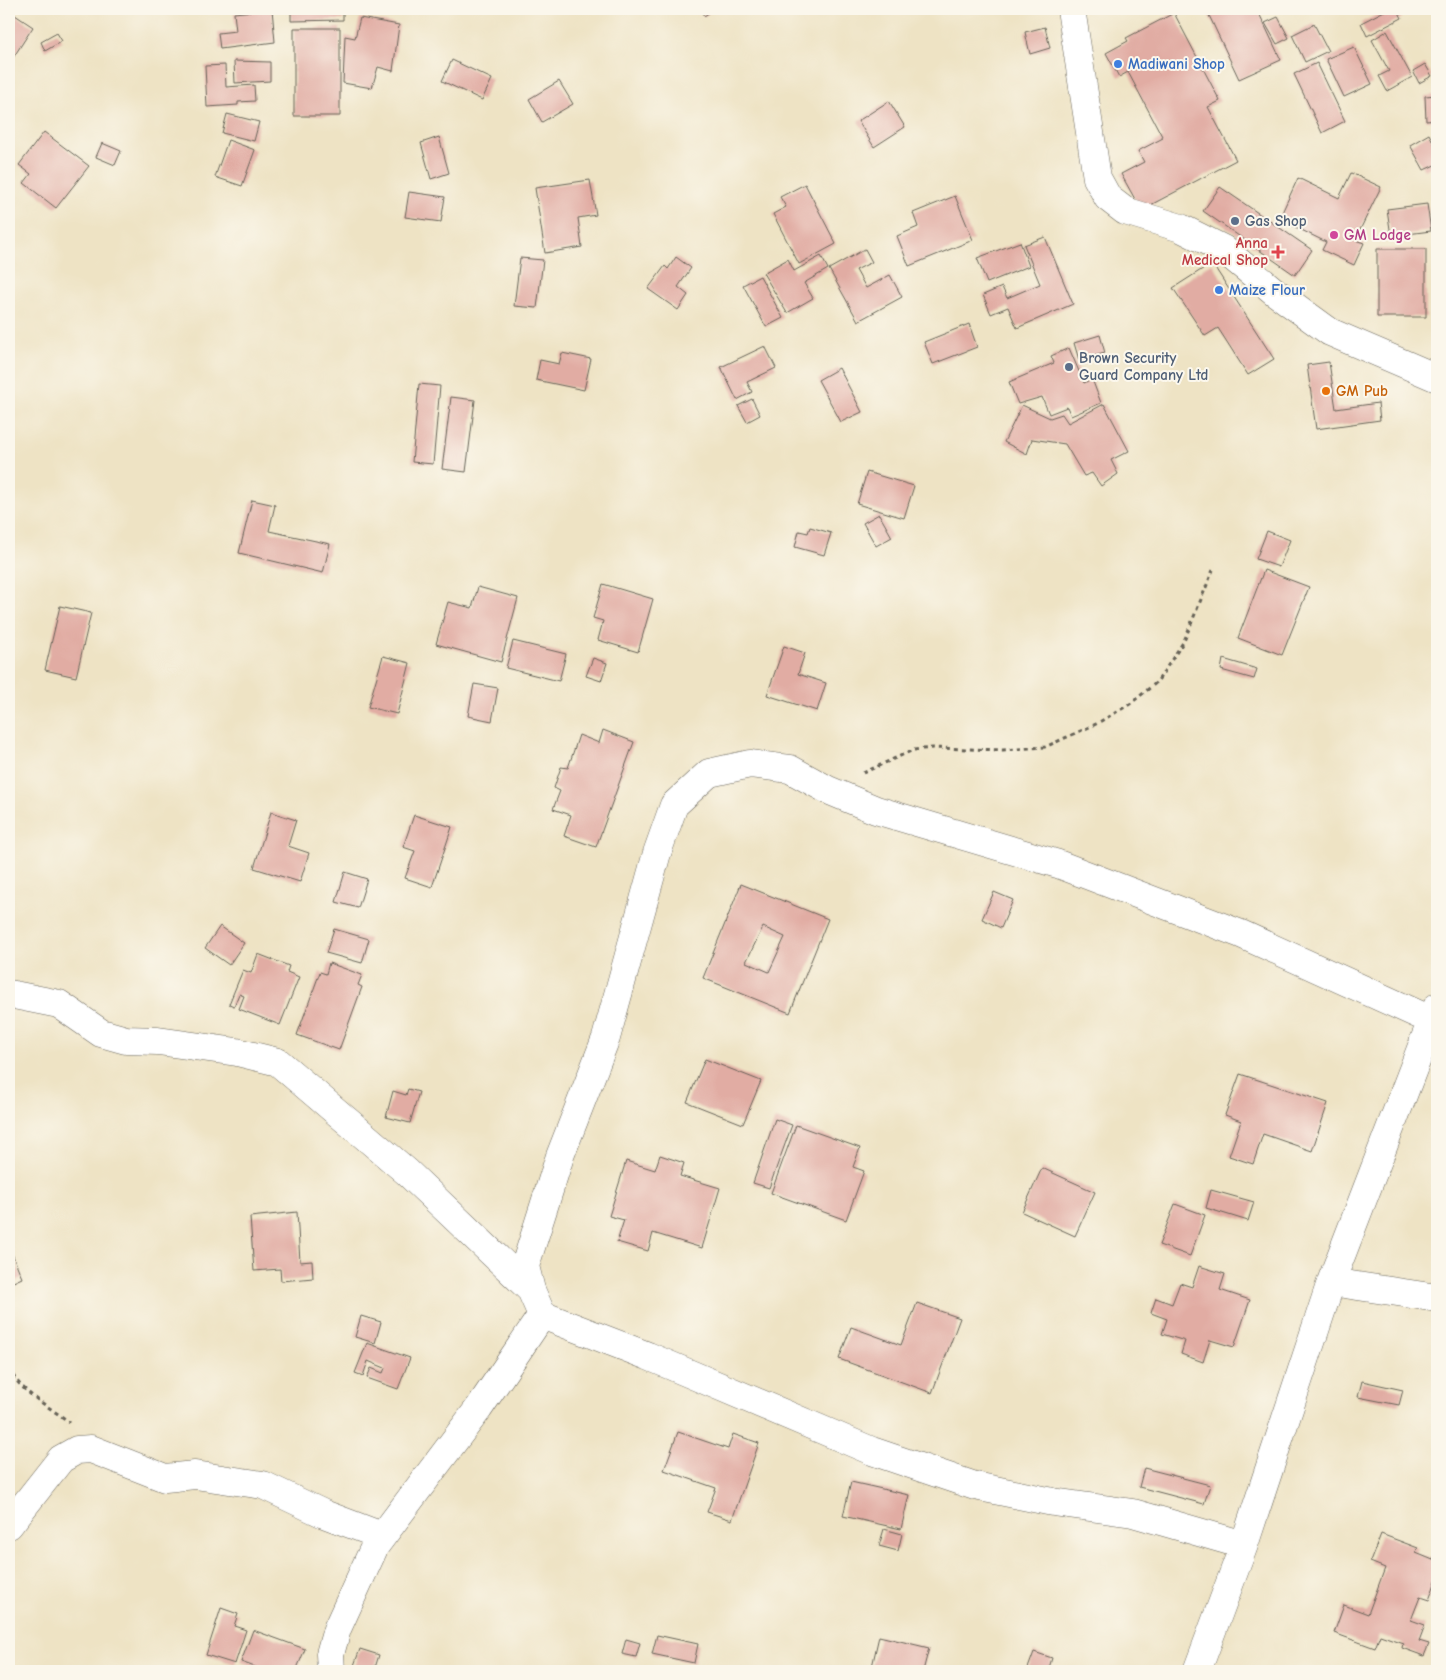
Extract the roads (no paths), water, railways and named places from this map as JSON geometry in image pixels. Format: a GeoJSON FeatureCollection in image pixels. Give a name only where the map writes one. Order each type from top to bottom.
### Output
{"type":"FeatureCollection","features":[{"type":"Feature","properties":{"kind":"street"},"geometry":{"type":"LineString","coordinates":[[1071,9],[1097,178],[1108,198],[1125,211],[1181,228],[1223,249],[1275,292],[1330,332],[1437,378]]}},
{"type":"Feature","properties":{"kind":"street"},"geometry":{"type":"LineString","coordinates":[[1197,1671],[1244,1544],[1331,1282],[1435,1014],[1241,934],[1058,864],[876,810],[828,790],[790,769],[750,764],[709,773],[674,805],[657,853],[606,1038],[560,1156],[525,1266],[531,1290],[542,1315],[648,1356],[872,1451],[974,1486],[1053,1502],[1133,1513],[1244,1544]]}},
{"type":"Feature","properties":{"kind":"street"},"geometry":{"type":"LineString","coordinates":[[9,994],[59,1004],[101,1033],[126,1040],[158,1041],[237,1052],[278,1062],[407,1172],[531,1290]]}},
{"type":"Feature","properties":{"kind":"street"},"geometry":{"type":"LineString","coordinates":[[1331,1282],[1437,1298]]}},
{"type":"Feature","properties":{"kind":"street"},"geometry":{"type":"LineString","coordinates":[[331,1671],[330,1654],[337,1629],[371,1554],[382,1536],[479,1408],[542,1315]]}},
{"type":"Feature","properties":{"kind":"street"},"geometry":{"type":"LineString","coordinates":[[9,1525],[61,1459],[77,1450],[91,1449],[165,1478],[196,1475],[263,1484],[324,1514],[382,1536]]}},
{"type":"Feature","properties":{"kind":"place","name":"Madiwani Shop"},"geometry":{"type":"Point","coordinates":[1118,64]}},
{"type":"Feature","properties":{"kind":"place","name":"Gas Shop"},"geometry":{"type":"Point","coordinates":[1235,221]}},
{"type":"Feature","properties":{"kind":"place","name":"GM Lodge"},"geometry":{"type":"Point","coordinates":[1334,235]}},
{"type":"Feature","properties":{"kind":"place","name":"Anna Medical Shop"},"geometry":{"type":"Point","coordinates":[1278,252]}},
{"type":"Feature","properties":{"kind":"place","name":"Maize Flour"},"geometry":{"type":"Point","coordinates":[1219,290]}},
{"type":"Feature","properties":{"kind":"place","name":"Brown Security Guard Company Ltd"},"geometry":{"type":"Point","coordinates":[1069,367]}},
{"type":"Feature","properties":{"kind":"place","name":"GM Pub"},"geometry":{"type":"Point","coordinates":[1326,391]}}]}
